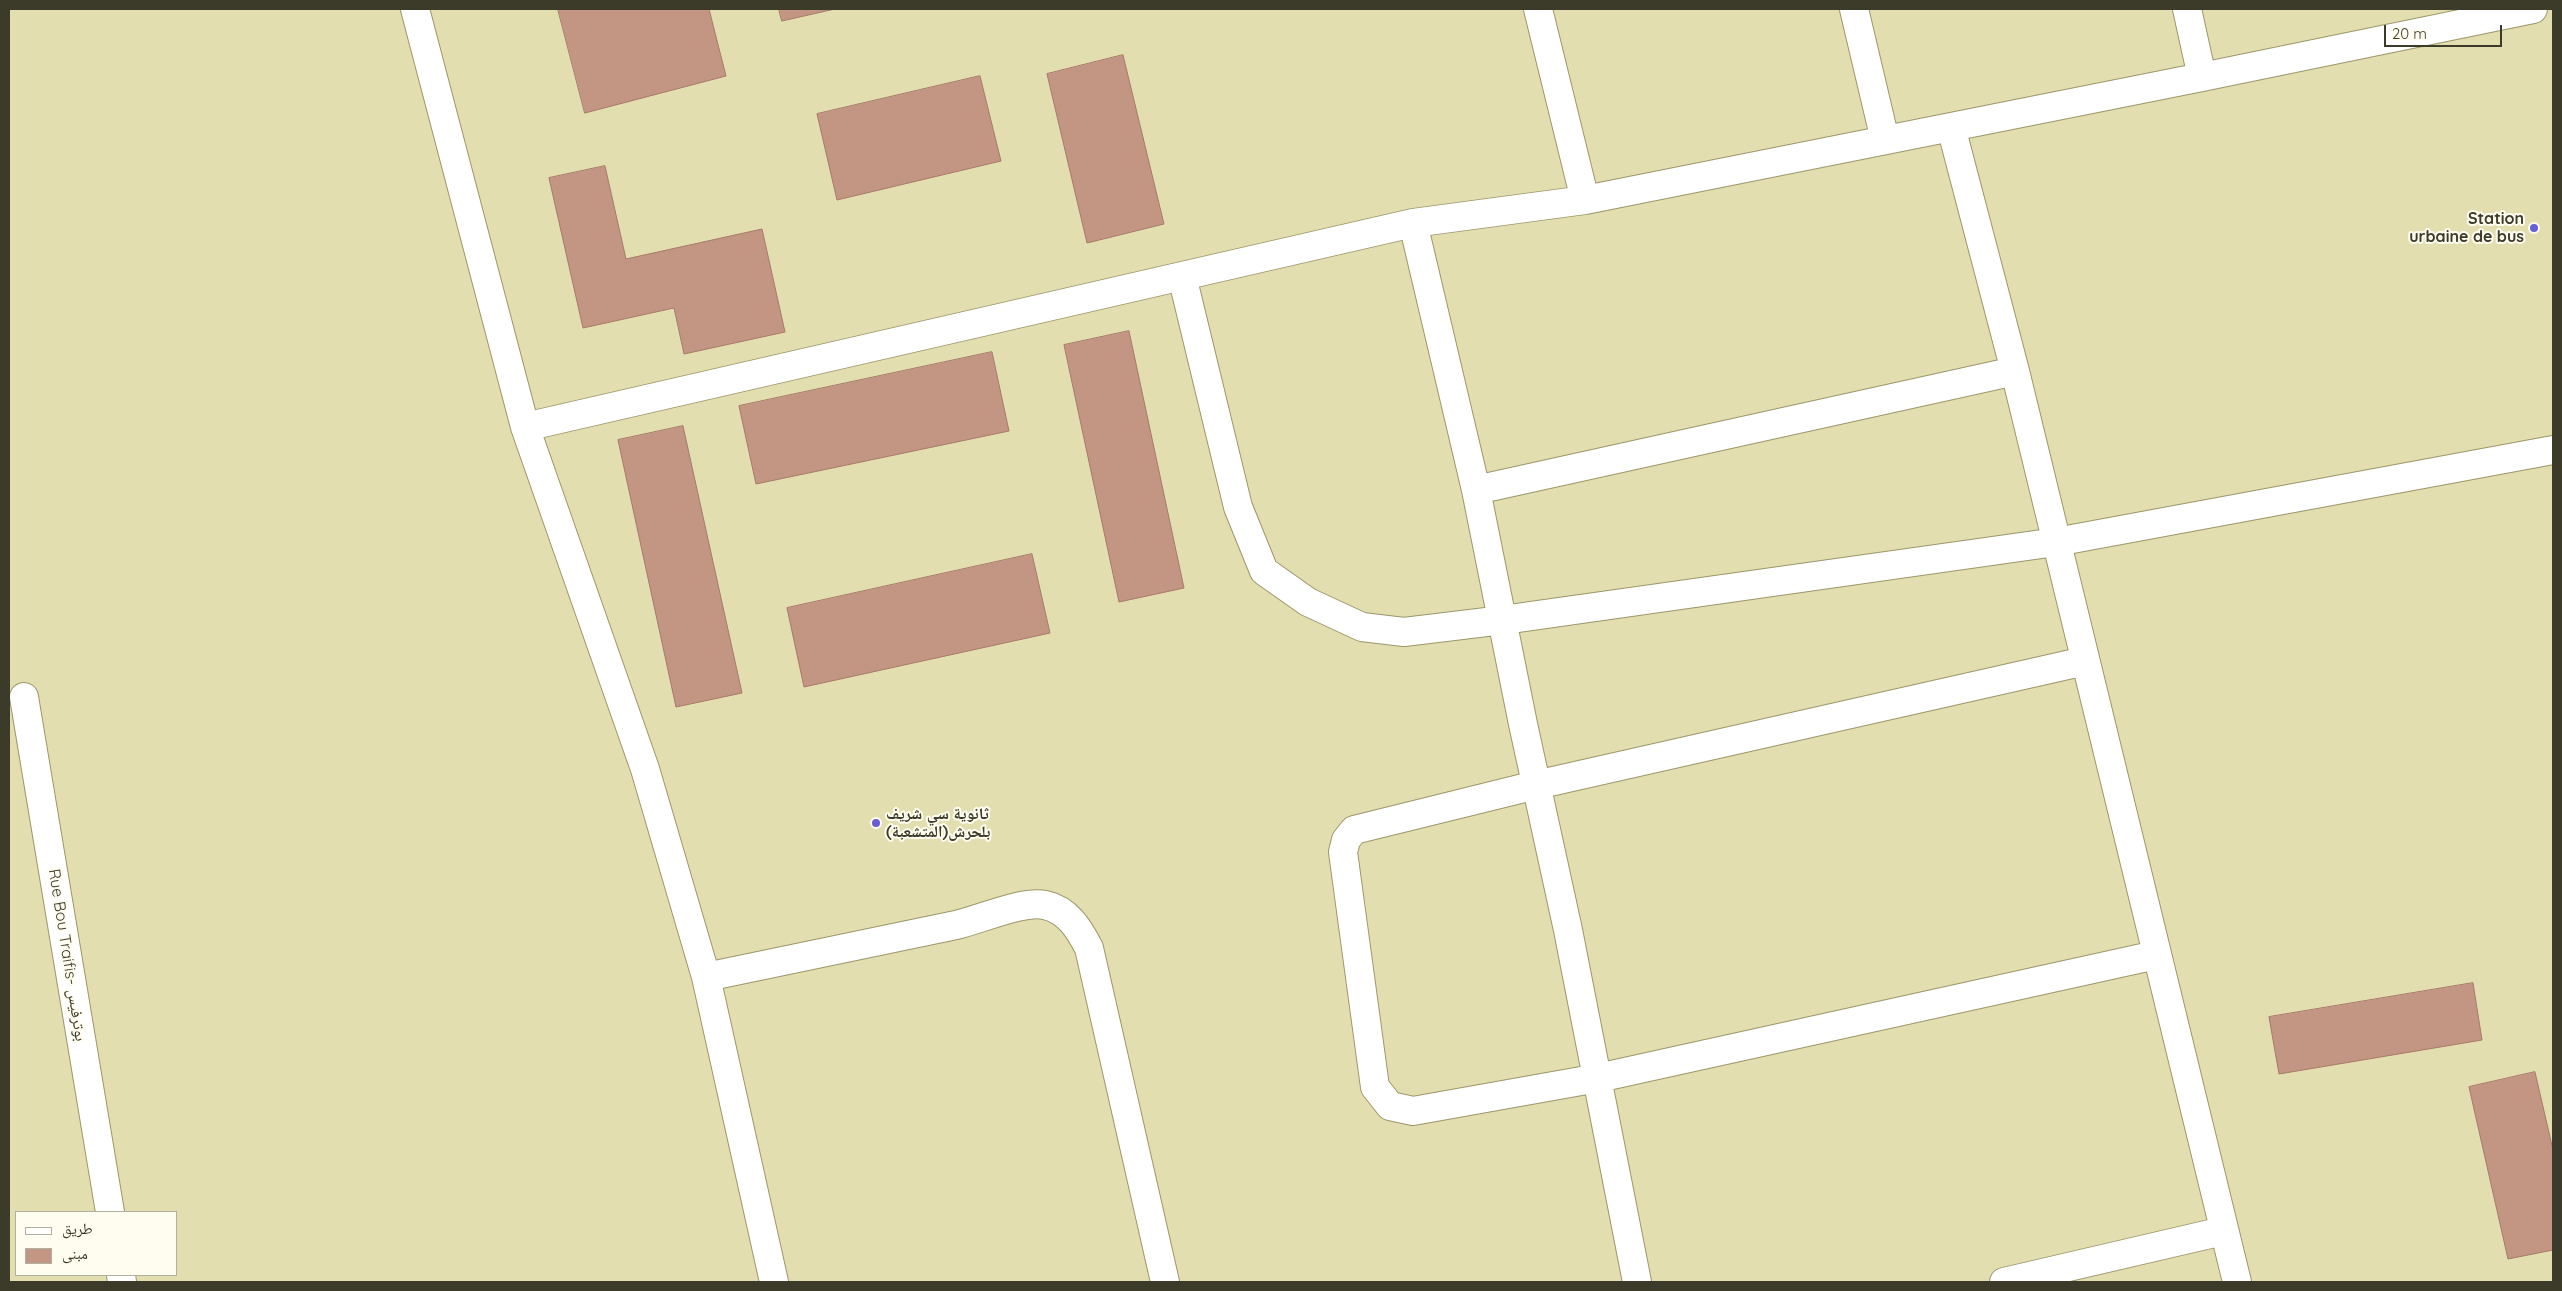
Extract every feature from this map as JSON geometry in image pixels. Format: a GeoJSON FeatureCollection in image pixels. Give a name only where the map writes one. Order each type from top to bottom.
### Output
{"type":"FeatureCollection","features":[{"type":"Feature","properties":{"kind":"street"},"geometry":{"type":"LineString","coordinates":[[415,9],[525,427],[645,769],[706,977],[774,1282]]}},
{"type":"Feature","properties":{"kind":"street"},"geometry":{"type":"LineString","coordinates":[[1538,9],[1585,200]]}},
{"type":"Feature","properties":{"kind":"street"},"geometry":{"type":"LineString","coordinates":[[1854,9],[1885,140]]}},
{"type":"Feature","properties":{"kind":"street"},"geometry":{"type":"LineString","coordinates":[[2188,9],[2202,78]]}},
{"type":"Feature","properties":{"kind":"street"},"geometry":{"type":"LineString","coordinates":[[525,427],[1412,223],[1585,200],[2202,78],[2533,9]]}},
{"type":"Feature","properties":{"kind":"street"},"geometry":{"type":"LineString","coordinates":[[1951,127],[2015,372],[2223,1232],[2237,1282]]}},
{"type":"Feature","properties":{"kind":"street"},"geometry":{"type":"LineString","coordinates":[[1412,223],[1476,490],[1598,1078],[1637,1282]]}},
{"type":"Feature","properties":{"kind":"street"},"geometry":{"type":"LineString","coordinates":[[1182,276],[1238,507],[1264,572],[1308,602],[1362,627],[1404,632],[1503,620],[2056,542],[2553,450]]}},
{"type":"Feature","properties":{"kind":"street"},"geometry":{"type":"LineString","coordinates":[[1476,490],[2015,372]]}},
{"type":"Feature","properties":{"kind":"street"},"geometry":{"type":"LineString","coordinates":[[2085,660],[1536,785],[1354,830],[1346,840],[1343,852],[1375,1087],[1390,1106],[1413,1111],[1598,1078],[2156,955]]}},
{"type":"Feature","properties":{"kind":"street","name":"Rue Bou Traifis- بوترفيس"},"geometry":{"type":"LineString","coordinates":[[24,697],[110,1211]]}},
{"type":"Feature","properties":{"kind":"street"},"geometry":{"type":"LineString","coordinates":[[706,977],[958,924],[1019,907],[1044,904],[1062,912],[1078,925],[1090,948],[1165,1282]]}},
{"type":"Feature","properties":{"kind":"street"},"geometry":{"type":"LineString","coordinates":[[2004,1282],[2223,1232]]}},
{"type":"Feature","properties":{"kind":"building"},"geometry":{"type":"Polygon","coordinates":[[[558,9],[709,9],[726,76],[585,113],[558,9]]]}},
{"type":"Feature","properties":{"kind":"building"},"geometry":{"type":"Polygon","coordinates":[[[779,9],[835,9],[782,21],[779,9]]]}},
{"type":"Feature","properties":{"kind":"building"},"geometry":{"type":"Polygon","coordinates":[[[1123,55],[1164,224],[1087,243],[1047,74],[1123,55]]]}},
{"type":"Feature","properties":{"kind":"building"},"geometry":{"type":"Polygon","coordinates":[[[980,76],[1001,161],[837,200],[817,114],[980,76]]]}},
{"type":"Feature","properties":{"kind":"building"},"geometry":{"type":"Polygon","coordinates":[[[605,166],[626,259],[762,229],[785,332],[684,354],[674,308],[583,328],[549,178],[605,166]]]}},
{"type":"Feature","properties":{"kind":"building"},"geometry":{"type":"Polygon","coordinates":[[[1129,331],[1184,588],[1119,602],[1064,345],[1129,331]]]}},
{"type":"Feature","properties":{"kind":"building"},"geometry":{"type":"Polygon","coordinates":[[[992,352],[1009,431],[756,484],[739,406],[992,352]]]}},
{"type":"Feature","properties":{"kind":"building"},"geometry":{"type":"Polygon","coordinates":[[[683,426],[742,693],[676,707],[618,440],[683,426]]]}},
{"type":"Feature","properties":{"kind":"building"},"geometry":{"type":"Polygon","coordinates":[[[1032,554],[1050,633],[804,687],[787,608],[1032,554]]]}},
{"type":"Feature","properties":{"kind":"building"},"geometry":{"type":"Polygon","coordinates":[[[2473,983],[2482,1040],[2279,1074],[2269,1017],[2473,983]]]}},
{"type":"Feature","properties":{"kind":"building"},"geometry":{"type":"Polygon","coordinates":[[[2535,1072],[2553,1150],[2553,1250],[2508,1259],[2469,1087],[2535,1072]]]}},
{"type":"Feature","properties":{"kind":"place","name":"Station urbaine de bus"},"geometry":{"type":"Point","coordinates":[2534,228]}},
{"type":"Feature","properties":{"kind":"place","name":"ثانوية سي شريف بلحرش(المتشعبة)"},"geometry":{"type":"Point","coordinates":[876,823]}}]}
